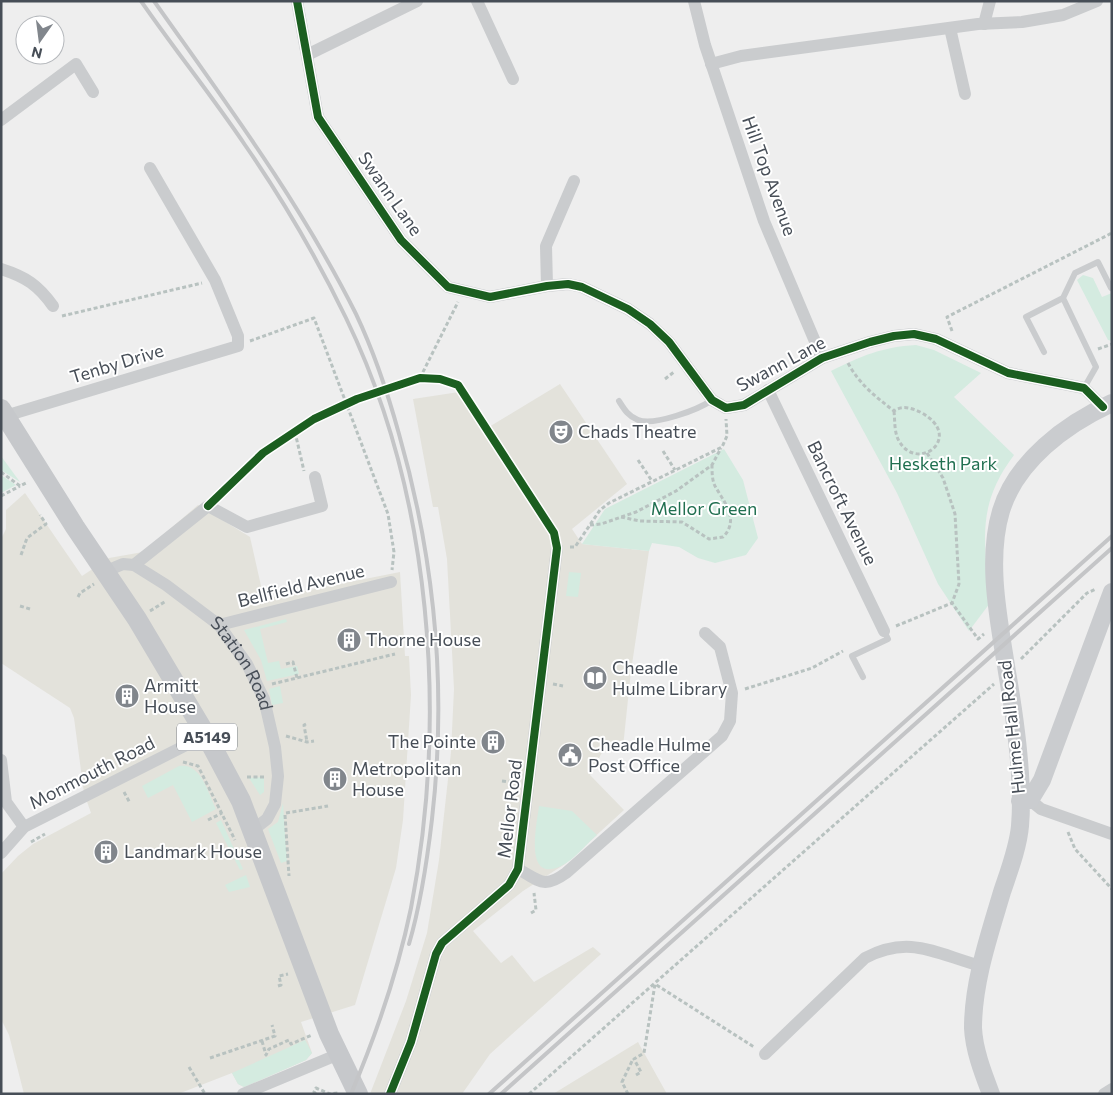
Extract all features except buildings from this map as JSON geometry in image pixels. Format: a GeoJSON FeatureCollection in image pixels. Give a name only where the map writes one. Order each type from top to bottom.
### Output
{"type":"FeatureCollection","features":[{"type":"Feature","properties":{"kind":"main road","name":"Hulme Hall Road"},"geometry":{"type":"LineString","coordinates":[[991,1094],[982,1072],[973,1029],[981,966],[1020,828],[1025,801],[998,622],[995,542],[1001,512],[1018,474],[1060,435],[1108,405]]}},
{"type":"Feature","properties":{"kind":"main road","name":"A5149"},"geometry":{"type":"LineString","coordinates":[[3,412],[104,572],[137,619],[206,735],[253,830],[322,1016],[331,1058],[358,1094]]}},
{"type":"Feature","properties":{"kind":"main road"},"geometry":{"type":"LineString","coordinates":[[1025,801],[1042,780],[1107,589]]}},
{"type":"Feature","properties":{"kind":"street","name":"Swann Lane"},"geometry":{"type":"LineString","coordinates":[[298,1],[318,117],[401,240],[448,287],[490,297],[547,286],[568,284],[582,287],[628,310],[650,324],[669,342],[712,400],[726,408],[744,404],[822,358],[894,336],[914,334],[936,339],[1008,373],[1084,388]]}},
{"type":"Feature","properties":{"kind":"street"},"geometry":{"type":"LineString","coordinates":[[307,55],[417,1]]}},
{"type":"Feature","properties":{"kind":"street"},"geometry":{"type":"LineString","coordinates":[[477,1],[512,79]]}},
{"type":"Feature","properties":{"kind":"street","name":"Hill Top Avenue"},"geometry":{"type":"LineString","coordinates":[[694,1],[711,64],[764,221],[822,358]]}},
{"type":"Feature","properties":{"kind":"street"},"geometry":{"type":"LineString","coordinates":[[984,24],[990,1]]}},
{"type":"Feature","properties":{"kind":"street"},"geometry":{"type":"LineString","coordinates":[[711,64],[741,56],[950,28],[1022,22],[1063,15],[1097,1]]}},
{"type":"Feature","properties":{"kind":"street"},"geometry":{"type":"LineString","coordinates":[[950,28],[965,94]]}},
{"type":"Feature","properties":{"kind":"street"},"geometry":{"type":"LineString","coordinates":[[1,120],[76,64],[93,92]]}},
{"type":"Feature","properties":{"kind":"street"},"geometry":{"type":"LineString","coordinates":[[150,168],[215,280],[238,336],[241,350]]}},
{"type":"Feature","properties":{"kind":"street"},"geometry":{"type":"LineString","coordinates":[[547,286],[546,246],[574,181]]}},
{"type":"Feature","properties":{"kind":"street"},"geometry":{"type":"LineString","coordinates":[[1,269],[17,274],[39,287],[53,306]]}},
{"type":"Feature","properties":{"kind":"street","name":"Tenby Drive"},"geometry":{"type":"LineString","coordinates":[[3,412],[241,350]]}},
{"type":"Feature","properties":{"kind":"street"},"geometry":{"type":"LineString","coordinates":[[1084,388],[1108,405]]}},
{"type":"Feature","properties":{"kind":"street","name":"Bancroft Avenue"},"geometry":{"type":"LineString","coordinates":[[768,390],[884,631]]}},
{"type":"Feature","properties":{"kind":"street"},"geometry":{"type":"LineString","coordinates":[[104,572],[123,564],[134,565],[208,506],[247,527],[322,506],[315,477]]}},
{"type":"Feature","properties":{"kind":"street","name":"Mellor Road"},"geometry":{"type":"LineString","coordinates":[[390,1094],[411,1042],[436,954],[442,943],[509,886],[518,869],[557,548]]}},
{"type":"Feature","properties":{"kind":"street","name":"Station Road"},"geometry":{"type":"LineString","coordinates":[[134,565],[178,594],[219,625],[233,642],[264,699],[278,776],[275,804],[267,819],[253,830]]}},
{"type":"Feature","properties":{"kind":"street","name":"Bellfield Avenue"},"geometry":{"type":"LineString","coordinates":[[219,625],[391,582]]}},
{"type":"Feature","properties":{"kind":"street"},"geometry":{"type":"LineString","coordinates":[[518,869],[545,882],[553,882],[566,873],[722,736],[730,721],[732,693],[720,648],[705,634]]}},
{"type":"Feature","properties":{"kind":"street","name":"Monmouth Road"},"geometry":{"type":"LineString","coordinates":[[1,853],[24,828],[206,735]]}},
{"type":"Feature","properties":{"kind":"street"},"geometry":{"type":"LineString","coordinates":[[1,760],[6,802],[24,828]]}},
{"type":"Feature","properties":{"kind":"street"},"geometry":{"type":"LineString","coordinates":[[1025,801],[1041,809],[1112,834]]}},
{"type":"Feature","properties":{"kind":"street"},"geometry":{"type":"LineString","coordinates":[[765,1054],[865,958],[882,949],[896,946],[913,946],[981,966]]}},
{"type":"Feature","properties":{"kind":"street"},"geometry":{"type":"LineString","coordinates":[[244,1094],[331,1058]]}},
{"type":"Feature","properties":{"kind":"street"},"geometry":{"type":"LineString","coordinates":[[1104,1094],[1112,1090]]}},
{"type":"Feature","properties":{"kind":"lane"},"geometry":{"type":"LineString","coordinates":[[1044,352],[1026,316],[1064,298],[1075,274],[1098,262],[1111,288]]}},
{"type":"Feature","properties":{"kind":"lane"},"geometry":{"type":"LineString","coordinates":[[1064,298],[1096,366],[1084,388]]}},
{"type":"Feature","properties":{"kind":"lane"},"geometry":{"type":"LineString","coordinates":[[618,401],[632,417],[646,422],[691,412],[712,400]]}},
{"type":"Feature","properties":{"kind":"lane"},"geometry":{"type":"LineString","coordinates":[[863,677],[852,656],[888,639],[884,631]]}},
{"type":"Feature","properties":{"kind":"path"},"geometry":{"type":"LineString","coordinates":[[958,349],[947,317],[1112,234]]}},
{"type":"Feature","properties":{"kind":"path"},"geometry":{"type":"LineString","coordinates":[[53,306],[57,318],[215,280]]}},
{"type":"Feature","properties":{"kind":"path"},"geometry":{"type":"LineString","coordinates":[[416,379],[464,290]]}},
{"type":"Feature","properties":{"kind":"path"},"geometry":{"type":"LineString","coordinates":[[241,350],[314,318],[388,514],[394,552],[391,582]]}},
{"type":"Feature","properties":{"kind":"path"},"geometry":{"type":"LineString","coordinates":[[842,351],[854,374],[873,395],[894,411],[895,428],[900,442],[911,452],[928,453],[936,447],[939,438],[938,427],[934,420],[914,409],[906,407],[894,411]]}},
{"type":"Feature","properties":{"kind":"path"},"geometry":{"type":"LineString","coordinates":[[416,379],[430,378]]}},
{"type":"Feature","properties":{"kind":"path"},"geometry":{"type":"LineString","coordinates":[[338,408],[357,399]]}},
{"type":"Feature","properties":{"kind":"path"},"geometry":{"type":"LineString","coordinates":[[590,525],[636,512],[676,491],[712,465],[727,436],[726,408]]}},
{"type":"Feature","properties":{"kind":"path"},"geometry":{"type":"LineString","coordinates":[[287,437],[298,430],[306,480],[315,477]]}},
{"type":"Feature","properties":{"kind":"path"},"geometry":{"type":"LineString","coordinates":[[557,548],[575,547],[600,510],[609,503],[722,447]]}},
{"type":"Feature","properties":{"kind":"path"},"geometry":{"type":"LineString","coordinates":[[663,451],[675,470]]}},
{"type":"Feature","properties":{"kind":"path"},"geometry":{"type":"LineString","coordinates":[[928,453],[943,478],[954,514],[959,584],[952,603]]}},
{"type":"Feature","properties":{"kind":"path"},"geometry":{"type":"LineString","coordinates":[[638,460],[652,481]]}},
{"type":"Feature","properties":{"kind":"path"},"geometry":{"type":"LineString","coordinates":[[621,517],[640,521],[682,522],[709,539],[723,537],[728,530],[730,516],[725,500],[715,485],[712,465]]}},
{"type":"Feature","properties":{"kind":"path"},"geometry":{"type":"LineString","coordinates":[[1,472],[20,486]]}},
{"type":"Feature","properties":{"kind":"path"},"geometry":{"type":"LineString","coordinates":[[1,496],[42,475]]}},
{"type":"Feature","properties":{"kind":"path"},"geometry":{"type":"LineString","coordinates":[[21,555],[27,538],[46,524],[40,515]]}},
{"type":"Feature","properties":{"kind":"path"},"geometry":{"type":"LineString","coordinates":[[1024,657],[1087,593],[1107,589]]}},
{"type":"Feature","properties":{"kind":"path"},"geometry":{"type":"LineString","coordinates":[[137,619],[178,594]]}},
{"type":"Feature","properties":{"kind":"path"},"geometry":{"type":"LineString","coordinates":[[20,606],[30,609]]}},
{"type":"Feature","properties":{"kind":"path"},"geometry":{"type":"LineString","coordinates":[[258,687],[395,654]]}},
{"type":"Feature","properties":{"kind":"path"},"geometry":{"type":"LineString","coordinates":[[286,664],[293,662],[297,678]]}},
{"type":"Feature","properties":{"kind":"path"},"geometry":{"type":"LineString","coordinates":[[530,1094],[994,684]]}},
{"type":"Feature","properties":{"kind":"path"},"geometry":{"type":"LineString","coordinates":[[306,724],[304,725],[307,742]]}},
{"type":"Feature","properties":{"kind":"path"},"geometry":{"type":"LineString","coordinates":[[272,736],[283,735],[307,742],[314,741]]}},
{"type":"Feature","properties":{"kind":"path"},"geometry":{"type":"LineString","coordinates":[[177,762],[198,766],[238,847]]}},
{"type":"Feature","properties":{"kind":"path"},"geometry":{"type":"LineString","coordinates":[[115,796],[131,787]]}},
{"type":"Feature","properties":{"kind":"path"},"geometry":{"type":"LineString","coordinates":[[126,796],[130,803]]}},
{"type":"Feature","properties":{"kind":"path"},"geometry":{"type":"LineString","coordinates":[[285,813],[328,806]]}},
{"type":"Feature","properties":{"kind":"path"},"geometry":{"type":"LineString","coordinates":[[208,820],[222,813]]}},
{"type":"Feature","properties":{"kind":"path"},"geometry":{"type":"LineString","coordinates":[[1068,829],[1069,839],[1074,849],[1112,889]]}},
{"type":"Feature","properties":{"kind":"path"},"geometry":{"type":"LineString","coordinates":[[22,847],[47,833]]}},
{"type":"Feature","properties":{"kind":"path"},"geometry":{"type":"LineString","coordinates":[[531,913],[536,910],[533,877]]}},
{"type":"Feature","properties":{"kind":"path"},"geometry":{"type":"LineString","coordinates":[[286,966],[292,982]]}},
{"type":"Feature","properties":{"kind":"path"},"geometry":{"type":"LineString","coordinates":[[278,986],[281,985],[279,976],[289,974]]}},
{"type":"Feature","properties":{"kind":"path"},"geometry":{"type":"LineString","coordinates":[[655,984],[765,1054]]}},
{"type":"Feature","properties":{"kind":"path"},"geometry":{"type":"LineString","coordinates":[[628,1094],[622,1082],[634,1058],[644,1053],[655,984]]}},
{"type":"Feature","properties":{"kind":"path"},"geometry":{"type":"LineString","coordinates":[[210,1058],[275,1036],[272,1025]]}},
{"type":"Feature","properties":{"kind":"path"},"geometry":{"type":"LineString","coordinates":[[310,1028],[312,1034],[331,1058]]}},
{"type":"Feature","properties":{"kind":"path"},"geometry":{"type":"LineString","coordinates":[[262,1041],[266,1055],[268,1050],[289,1040],[290,1044],[312,1034]]}},
{"type":"Feature","properties":{"kind":"path"},"geometry":{"type":"LineString","coordinates":[[634,1058],[641,1072],[636,1075]]}},
{"type":"Feature","properties":{"kind":"path"},"geometry":{"type":"LineString","coordinates":[[189,1067],[205,1094]]}},
{"type":"Feature","properties":{"kind":"path"},"geometry":{"type":"LineString","coordinates":[[316,1094],[314,1092],[316,1088],[337,1094],[333,1086]]}},
{"type":"Feature","properties":{"kind":"shaded area"},"geometry":{"type":"Polygon","coordinates":[[[560,384],[627,484],[572,529],[582,544],[649,551],[631,671],[623,747],[606,745],[590,775],[624,810],[565,864],[523,891],[473,931],[501,963],[512,955],[534,982],[593,947],[601,954],[490,1054],[462,1094],[370,1094],[406,1001],[427,933],[439,860],[451,752],[454,689],[447,559],[438,507],[433,507],[413,399],[459,392],[484,430],[560,384]]]}},
{"type":"Feature","properties":{"kind":"shaded area"},"geometry":{"type":"Polygon","coordinates":[[[25,493],[82,576],[109,558],[143,552],[198,505],[250,537],[264,599],[400,572],[405,656],[409,656],[411,695],[403,820],[396,868],[355,1005],[301,1022],[312,1053],[306,1060],[244,1087],[238,1084],[232,1073],[178,1094],[24,1094],[9,1035],[1,1019],[1,874],[18,856],[33,844],[91,813],[84,793],[74,718],[70,708],[1,663],[1,539],[6,529],[6,510],[25,493]]]}},
{"type":"Feature","properties":{"kind":"shaded area"},"geometry":{"type":"Polygon","coordinates":[[[638,1042],[667,1094],[553,1094],[638,1042]]]}},
{"type":"Feature","properties":{"kind":"green space"},"geometry":{"type":"Polygon","coordinates":[[[1083,275],[1093,278],[1102,297],[1112,293],[1112,341],[1108,340],[1077,280],[1083,275]]]}},
{"type":"Feature","properties":{"kind":"green space","name":"Hesketh Park"},"geometry":{"type":"Polygon","coordinates":[[[916,345],[934,350],[981,373],[954,397],[1014,455],[993,491],[988,509],[985,543],[990,603],[969,631],[938,584],[897,493],[831,371],[872,353],[916,345]]]}},
{"type":"Feature","properties":{"kind":"green space","name":"Mellor Green"},"geometry":{"type":"Polygon","coordinates":[[[724,449],[743,480],[758,538],[746,555],[715,563],[698,558],[679,547],[652,543],[649,551],[582,544],[605,509],[724,449]]]}},
{"type":"Feature","properties":{"kind":"green space"},"geometry":{"type":"Polygon","coordinates":[[[1,456],[20,482],[1,470],[1,456]]]}},
{"type":"Feature","properties":{"kind":"green space"},"geometry":{"type":"Polygon","coordinates":[[[1,475],[16,485],[1,493],[1,475]]]}},
{"type":"Feature","properties":{"kind":"green space"},"geometry":{"type":"Polygon","coordinates":[[[569,572],[581,573],[578,597],[566,596],[569,572]]]}},
{"type":"Feature","properties":{"kind":"green space"},"geometry":{"type":"Polygon","coordinates":[[[286,619],[287,622],[260,629],[268,663],[279,661],[281,669],[297,666],[299,674],[267,681],[261,660],[244,630],[286,619]]]}},
{"type":"Feature","properties":{"kind":"green space"},"geometry":{"type":"Polygon","coordinates":[[[280,686],[283,703],[272,705],[269,689],[280,686]]]}},
{"type":"Feature","properties":{"kind":"green space"},"geometry":{"type":"Polygon","coordinates":[[[179,766],[187,766],[198,774],[207,787],[216,809],[192,822],[173,785],[148,798],[142,786],[179,766]]]}},
{"type":"Feature","properties":{"kind":"green space"},"geometry":{"type":"Polygon","coordinates":[[[264,777],[264,792],[260,795],[249,778],[264,777]]]}},
{"type":"Feature","properties":{"kind":"green space"},"geometry":{"type":"Polygon","coordinates":[[[283,803],[287,861],[281,863],[268,829],[278,822],[283,803]]]}},
{"type":"Feature","properties":{"kind":"green space"},"geometry":{"type":"Polygon","coordinates":[[[539,806],[572,811],[597,835],[575,856],[561,866],[549,869],[541,867],[535,849],[539,806]]]}},
{"type":"Feature","properties":{"kind":"green space"},"geometry":{"type":"Polygon","coordinates":[[[221,820],[243,869],[240,870],[216,823],[221,820]]]}},
{"type":"Feature","properties":{"kind":"green space"},"geometry":{"type":"Polygon","coordinates":[[[246,875],[250,887],[229,892],[225,885],[246,875]]]}},
{"type":"Feature","properties":{"kind":"green space"},"geometry":{"type":"Polygon","coordinates":[[[305,1040],[312,1053],[306,1060],[244,1087],[238,1084],[232,1073],[305,1040]]]}},
{"type":"Feature","properties":{"kind":"railway"},"geometry":{"type":"LineString","coordinates":[[141,1],[259,166],[299,230],[335,296],[375,387],[398,458],[414,532],[425,608],[429,684],[429,760],[422,835],[411,908],[400,955],[378,1026],[351,1094]]}},
{"type":"Feature","properties":{"kind":"railway"},"geometry":{"type":"LineString","coordinates":[[154,1],[235,115],[311,232],[356,314],[369,343],[399,434],[411,481],[429,577],[438,673],[438,722],[432,819],[423,882],[409,944]]}},
{"type":"Feature","properties":{"kind":"railway"},"geometry":{"type":"LineString","coordinates":[[489,1094],[1112,536]]}},
{"type":"Feature","properties":{"kind":"railway"},"geometry":{"type":"LineString","coordinates":[[501,1094],[1112,548]]}},
{"type":"Feature","properties":{"kind":"cycle path"},"geometry":{"type":"LineString","coordinates":[[297,1],[318,117],[401,240],[448,287],[490,297],[547,286],[568,284],[582,287],[628,309],[650,324],[669,342],[712,400],[726,408],[744,405],[822,358],[870,342],[894,336],[914,334],[936,339],[1008,373],[1084,388],[1103,407]]}},
{"type":"Feature","properties":{"kind":"cycle path"},"geometry":{"type":"LineString","coordinates":[[208,506],[263,453],[314,419],[357,399],[420,378],[440,379],[458,385],[554,533],[557,548],[518,869],[509,885],[442,943],[436,954],[411,1042],[390,1094]]}},
{"type":"Feature","properties":{"kind":"place","name":"Chads Theatre"},"geometry":{"type":"Point","coordinates":[561,432]}},
{"type":"Feature","properties":{"kind":"place","name":"Thorne House"},"geometry":{"type":"Point","coordinates":[349,640]}},
{"type":"Feature","properties":{"kind":"place","name":"Cheadle Hulme Library"},"geometry":{"type":"Point","coordinates":[595,678]}},
{"type":"Feature","properties":{"kind":"place","name":"Armitt House"},"geometry":{"type":"Point","coordinates":[127,696]}},
{"type":"Feature","properties":{"kind":"place","name":"The Pointe"},"geometry":{"type":"Point","coordinates":[493,742]}},
{"type":"Feature","properties":{"kind":"place","name":"Cheadle Hulme Post Office"},"geometry":{"type":"Point","coordinates":[570,755]}},
{"type":"Feature","properties":{"kind":"place","name":"Metropolitan House"},"geometry":{"type":"Point","coordinates":[335,779]}},
{"type":"Feature","properties":{"kind":"place","name":"Landmark House"},"geometry":{"type":"Point","coordinates":[106,852]}}]}
